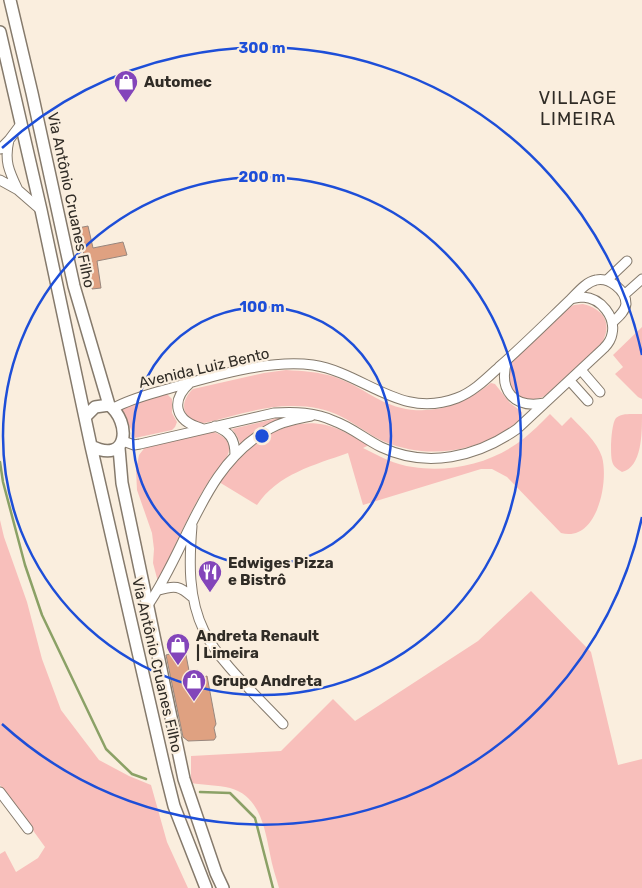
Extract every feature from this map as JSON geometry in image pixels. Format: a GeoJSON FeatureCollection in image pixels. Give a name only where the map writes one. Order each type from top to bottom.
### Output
{"type":"FeatureCollection","features":[{"type":"Feature","properties":{"kind":"main road","name":"Via Antônio Cruanes Filho"},"geometry":{"type":"LineString","coordinates":[[10,0],[74,286],[84,324],[111,406]]}},
{"type":"Feature","properties":{"kind":"main road","name":"Via Antônio Cruanes Filho"},"geometry":{"type":"LineString","coordinates":[[0,32],[41,210],[85,417]]}},
{"type":"Feature","properties":{"kind":"main road"},"geometry":{"type":"LineString","coordinates":[[111,406],[120,419],[123,430],[121,444],[109,451],[100,450],[91,446],[85,417],[95,407],[111,406]]}},
{"type":"Feature","properties":{"kind":"main road","name":"Via Antônio Cruanes Filho"},"geometry":{"type":"LineString","coordinates":[[121,444],[122,483],[184,779],[223,888]]}},
{"type":"Feature","properties":{"kind":"main road","name":"Via Antônio Cruanes Filho"},"geometry":{"type":"LineString","coordinates":[[91,446],[174,806],[206,888]]}},
{"type":"Feature","properties":{"kind":"street"},"geometry":{"type":"LineString","coordinates":[[0,149],[21,124]]}},
{"type":"Feature","properties":{"kind":"street"},"geometry":{"type":"LineString","coordinates":[[9,140],[6,154],[7,164],[18,190]]}},
{"type":"Feature","properties":{"kind":"street"},"geometry":{"type":"LineString","coordinates":[[0,180],[18,190],[41,210]]}},
{"type":"Feature","properties":{"kind":"street"},"geometry":{"type":"LineString","coordinates":[[612,323],[622,314],[626,305],[624,295],[617,286],[607,280],[628,261]]}},
{"type":"Feature","properties":{"kind":"street","name":"Avenida Luiz Bento"},"geometry":{"type":"LineString","coordinates":[[111,406],[190,382],[258,366],[287,364],[313,365],[367,384],[389,397],[412,403],[435,404],[457,398],[478,387],[588,283],[597,279],[607,280]]}},
{"type":"Feature","properties":{"kind":"street"},"geometry":{"type":"LineString","coordinates":[[624,295],[642,279]]}},
{"type":"Feature","properties":{"kind":"street"},"geometry":{"type":"LineString","coordinates":[[121,444],[140,444],[274,413],[295,412],[316,415],[334,421],[382,447],[405,455],[430,459],[457,457],[479,451],[502,440],[517,429],[570,381],[610,341],[613,332],[612,323],[609,313],[603,305],[595,300],[583,297],[571,299]]}},
{"type":"Feature","properties":{"kind":"street"},"geometry":{"type":"LineString","coordinates":[[507,360],[503,373],[504,383],[514,398],[524,404],[534,405],[546,402]]}},
{"type":"Feature","properties":{"kind":"street"},"geometry":{"type":"LineString","coordinates":[[581,370],[600,392]]}},
{"type":"Feature","properties":{"kind":"street"},"geometry":{"type":"LineString","coordinates":[[570,381],[588,401]]}},
{"type":"Feature","properties":{"kind":"street"},"geometry":{"type":"LineString","coordinates":[[190,382],[178,398],[178,407],[181,416],[186,422],[202,429]]}},
{"type":"Feature","properties":{"kind":"street"},"geometry":{"type":"LineString","coordinates":[[148,605],[159,590],[192,521],[217,476],[235,455],[255,437],[272,427],[316,415]]}},
{"type":"Feature","properties":{"kind":"street"},"geometry":{"type":"LineString","coordinates":[[215,426],[225,430],[232,437],[235,455]]}},
{"type":"Feature","properties":{"kind":"street"},"geometry":{"type":"LineString","coordinates":[[192,521],[189,573],[192,597],[204,631],[231,668],[283,724]]}},
{"type":"Feature","properties":{"kind":"street"},"geometry":{"type":"LineString","coordinates":[[159,590],[176,586],[184,589],[192,597]]}},
{"type":"Feature","properties":{"kind":"street"},"geometry":{"type":"LineString","coordinates":[[0,792],[28,829]]}},
{"type":"Feature","properties":{"kind":"shaded area"},"geometry":{"type":"Polygon","coordinates":[[[583,304],[597,310],[605,319],[605,337],[601,344],[545,396],[535,399],[520,397],[511,386],[510,370],[513,360],[565,310],[574,305],[583,304]]]}},
{"type":"Feature","properties":{"kind":"shaded area"},"geometry":{"type":"Polygon","coordinates":[[[642,327],[642,399],[615,374],[623,367],[613,355],[642,327]]]}},
{"type":"Feature","properties":{"kind":"shaded area"},"geometry":{"type":"Polygon","coordinates":[[[286,370],[305,371],[335,377],[395,406],[424,410],[452,405],[491,383],[495,384],[510,403],[522,412],[517,423],[499,435],[457,450],[442,451],[413,450],[399,447],[373,436],[337,414],[312,407],[272,407],[204,423],[197,422],[187,415],[184,405],[185,400],[193,389],[286,370]]]}},
{"type":"Feature","properties":{"kind":"shaded area"},"geometry":{"type":"Polygon","coordinates":[[[167,394],[172,399],[172,413],[177,422],[175,427],[172,430],[135,438],[120,405],[167,394]]]}},
{"type":"Feature","properties":{"kind":"shaded area"},"geometry":{"type":"Polygon","coordinates":[[[550,414],[562,426],[571,417],[593,440],[602,457],[604,481],[598,508],[592,520],[584,529],[573,534],[561,533],[507,477],[492,469],[481,469],[363,505],[348,453],[286,478],[275,485],[257,505],[219,482],[240,458],[265,437],[294,425],[310,423],[326,425],[343,431],[369,445],[363,448],[393,462],[406,466],[441,469],[470,464],[498,455],[522,440],[550,414]]]}},
{"type":"Feature","properties":{"kind":"shaded area"},"geometry":{"type":"Polygon","coordinates":[[[642,414],[640,449],[634,464],[622,472],[614,466],[611,457],[614,421],[621,415],[642,414]]]}},
{"type":"Feature","properties":{"kind":"shaded area"},"geometry":{"type":"Polygon","coordinates":[[[282,417],[262,428],[241,445],[232,429],[282,417]]]}},
{"type":"Feature","properties":{"kind":"shaded area"},"geometry":{"type":"Polygon","coordinates":[[[214,432],[226,440],[229,445],[229,452],[211,477],[195,505],[158,582],[153,563],[152,533],[137,490],[136,470],[139,455],[146,446],[214,432]]]}},
{"type":"Feature","properties":{"kind":"shaded area"},"geometry":{"type":"Polygon","coordinates":[[[0,520],[4,537],[27,602],[42,659],[61,710],[99,760],[151,785],[167,842],[188,888],[0,888],[0,854],[5,851],[16,872],[38,858],[45,847],[0,785],[0,520]]]}},
{"type":"Feature","properties":{"kind":"shaded area"},"geometry":{"type":"Polygon","coordinates":[[[531,591],[591,652],[618,765],[642,759],[642,888],[279,888],[266,834],[255,806],[240,792],[230,788],[191,783],[191,756],[281,751],[333,699],[355,721],[478,641],[531,591]]]}},
{"type":"Feature","properties":{"kind":"building"},"geometry":{"type":"Polygon","coordinates":[[[88,226],[93,248],[123,242],[127,255],[97,261],[101,288],[92,289],[78,228],[88,226]]]}},
{"type":"Feature","properties":{"kind":"building","name":"Grupo Andreta"},"geometry":{"type":"Polygon","coordinates":[[[185,650],[191,681],[207,676],[216,724],[214,728],[216,737],[214,740],[188,741],[183,737],[166,655],[185,650]]]}},
{"type":"Feature","properties":{"kind":"waterway"},"geometry":{"type":"LineString","coordinates":[[0,462],[3,482],[25,565],[42,615],[106,749],[132,774],[146,779]]}},
{"type":"Feature","properties":{"kind":"waterway"},"geometry":{"type":"LineString","coordinates":[[200,792],[230,793],[255,818],[273,888]]}},
{"type":"Feature","properties":{"kind":"place","name":"Automec"},"geometry":{"type":"Point","coordinates":[126,103]}},
{"type":"Feature","properties":{"kind":"place","name":"Edwiges Pizza e Bistrô"},"geometry":{"type":"Point","coordinates":[210,593]}},
{"type":"Feature","properties":{"kind":"place","name":"Andreta Renault | Limeira"},"geometry":{"type":"Point","coordinates":[178,666]}},
{"type":"Feature","properties":{"kind":"place","name":"Grupo Andreta"},"geometry":{"type":"Point","coordinates":[194,702]}},
{"type":"Feature","properties":{"kind":"district","name":"VILLAGE LIMEIRA"},"geometry":{"type":"Point","coordinates":[578,108]}}]}
